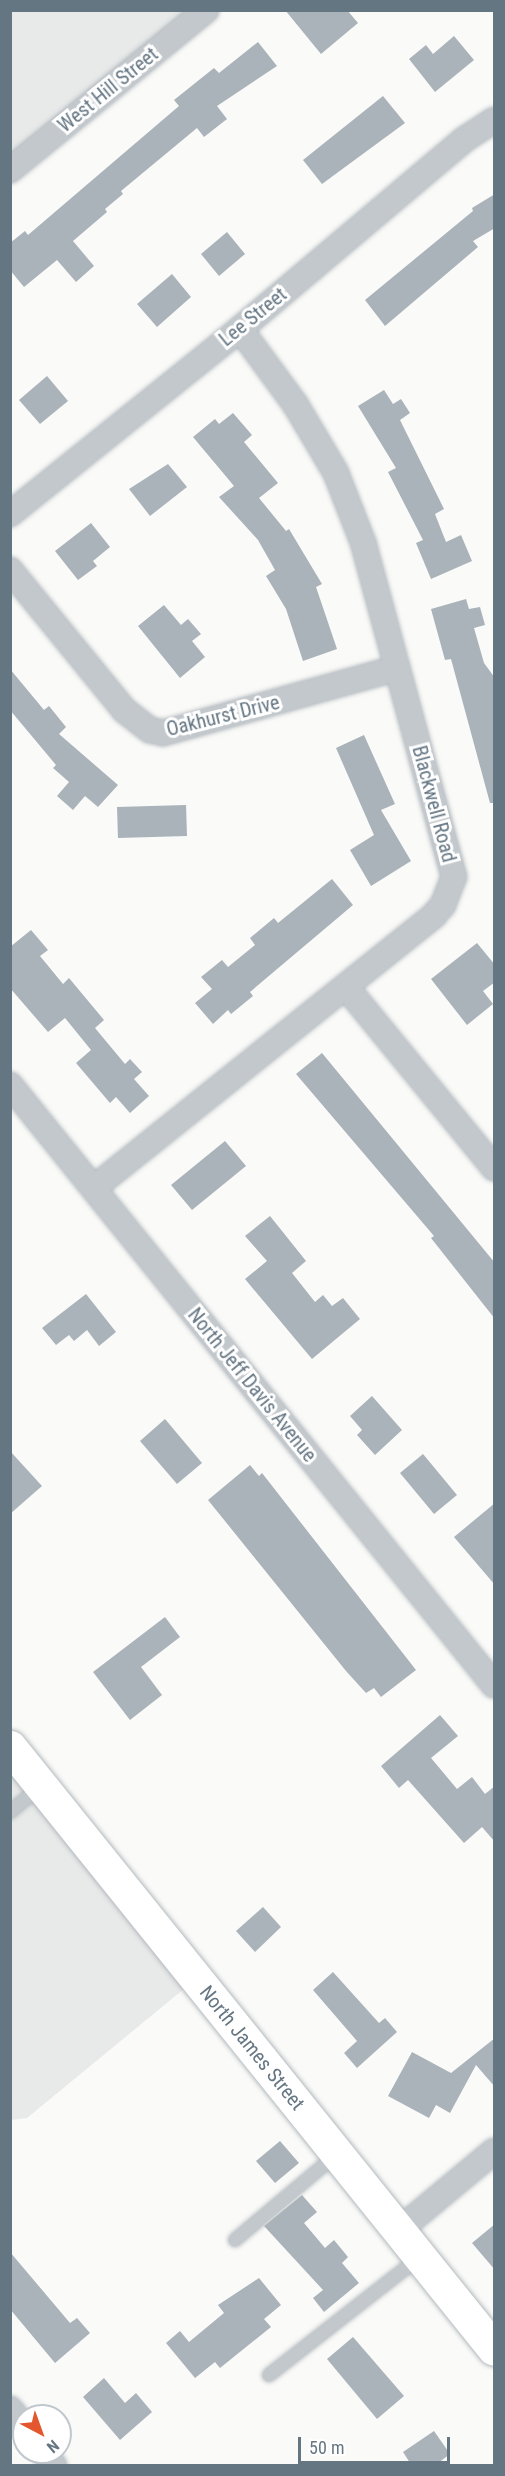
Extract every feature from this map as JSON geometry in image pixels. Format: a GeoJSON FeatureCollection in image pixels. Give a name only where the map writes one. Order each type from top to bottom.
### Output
{"type":"FeatureCollection","features":[{"type":"Feature","properties":{"kind":"street","name":"West Hill Street"},"geometry":{"type":"LineString","coordinates":[[10,170],[206,10]]}},
{"type":"Feature","properties":{"kind":"street","name":"Lee Street"},"geometry":{"type":"LineString","coordinates":[[10,514],[240,329],[465,139],[495,120]]}},
{"type":"Feature","properties":{"kind":"street","name":"Blackwell Road"},"geometry":{"type":"LineString","coordinates":[[94,1187],[434,915],[443,904],[454,877],[364,545],[336,473],[295,404],[240,329]]}},
{"type":"Feature","properties":{"kind":"street","name":"Oakhurst Drive"},"geometry":{"type":"LineString","coordinates":[[10,570],[124,710],[150,730],[174,731],[397,668]]}},
{"type":"Feature","properties":{"kind":"street"},"geometry":{"type":"LineString","coordinates":[[346,987],[495,1168]]}},
{"type":"Feature","properties":{"kind":"street","name":"North Jeff Davis Avenue"},"geometry":{"type":"LineString","coordinates":[[10,1085],[495,1685]]}},
{"type":"Feature","properties":{"kind":"street","name":"North James Street"},"geometry":{"type":"LineString","coordinates":[[10,1747],[495,2349]]}},
{"type":"Feature","properties":{"kind":"street"},"geometry":{"type":"LineString","coordinates":[[398,2230],[495,2151]]}},
{"type":"Feature","properties":{"kind":"lane"},"geometry":{"type":"LineString","coordinates":[[10,1812],[42,1786]]}},
{"type":"Feature","properties":{"kind":"lane"},"geometry":{"type":"LineString","coordinates":[[235,2240],[337,2154]]}},
{"type":"Feature","properties":{"kind":"lane"},"geometry":{"type":"LineString","coordinates":[[269,2375],[420,2257]]}},
{"type":"Feature","properties":{"kind":"shaded area"},"geometry":{"type":"Polygon","coordinates":[[[11,11],[206,11],[11,170],[11,11]]]}},
{"type":"Feature","properties":{"kind":"shaded area"},"geometry":{"type":"Polygon","coordinates":[[[10,1747],[196,1979],[27,2118],[11,2120],[10,1747]]]}},
{"type":"Feature","properties":{"kind":"building"},"geometry":{"type":"Polygon","coordinates":[[[285,10],[347,10],[358,23],[321,54],[285,10]]]}},
{"type":"Feature","properties":{"kind":"building"},"geometry":{"type":"Polygon","coordinates":[[[454,36],[474,60],[435,92],[409,59],[426,45],[433,54],[454,36]]]}},
{"type":"Feature","properties":{"kind":"building"},"geometry":{"type":"Polygon","coordinates":[[[258,42],[277,66],[217,106],[227,119],[204,137],[197,128],[121,191],[123,194],[105,209],[107,212],[73,241],[94,266],[76,282],[57,260],[24,287],[10,270],[10,243],[25,231],[28,235],[179,106],[174,100],[214,68],[219,73],[258,42]]]}},
{"type":"Feature","properties":{"kind":"building"},"geometry":{"type":"Polygon","coordinates":[[[383,96],[405,123],[322,184],[303,160],[383,96]]]}},
{"type":"Feature","properties":{"kind":"building"},"geometry":{"type":"Polygon","coordinates":[[[495,194],[495,228],[473,241],[478,247],[385,326],[365,300],[473,211],[472,208],[495,194]]]}},
{"type":"Feature","properties":{"kind":"building"},"geometry":{"type":"Polygon","coordinates":[[[227,232],[245,254],[219,276],[201,254],[227,232]]]}},
{"type":"Feature","properties":{"kind":"building"},"geometry":{"type":"Polygon","coordinates":[[[172,274],[191,297],[157,327],[137,304],[172,274]]]}},
{"type":"Feature","properties":{"kind":"building"},"geometry":{"type":"Polygon","coordinates":[[[47,376],[68,401],[40,424],[19,400],[47,376]]]}},
{"type":"Feature","properties":{"kind":"building"},"geometry":{"type":"Polygon","coordinates":[[[384,390],[393,404],[401,399],[410,413],[400,420],[444,509],[435,514],[446,542],[461,535],[472,561],[431,579],[416,543],[423,540],[388,472],[396,468],[358,406],[384,390]]]}},
{"type":"Feature","properties":{"kind":"building"},"geometry":{"type":"Polygon","coordinates":[[[233,413],[252,435],[244,442],[278,483],[259,498],[286,531],[289,529],[322,584],[316,587],[337,649],[303,661],[286,609],[266,576],[275,570],[258,540],[219,497],[234,486],[193,437],[215,419],[219,424],[233,413]]]}},
{"type":"Feature","properties":{"kind":"building"},"geometry":{"type":"Polygon","coordinates":[[[168,464],[187,487],[150,516],[129,489],[168,464]]]}},
{"type":"Feature","properties":{"kind":"building"},"geometry":{"type":"Polygon","coordinates":[[[91,523],[110,547],[93,561],[97,566],[78,580],[55,551],[91,523]]]}},
{"type":"Feature","properties":{"kind":"building"},"geometry":{"type":"Polygon","coordinates":[[[466,599],[469,609],[480,607],[485,625],[474,628],[484,663],[495,678],[495,803],[490,803],[451,659],[445,660],[431,609],[466,599]]]}},
{"type":"Feature","properties":{"kind":"building"},"geometry":{"type":"Polygon","coordinates":[[[164,605],[181,625],[188,619],[201,634],[192,641],[205,657],[180,678],[138,626],[164,605]]]}},
{"type":"Feature","properties":{"kind":"building"},"geometry":{"type":"Polygon","coordinates":[[[10,669],[44,710],[49,706],[66,727],[59,734],[118,785],[98,807],[85,796],[73,810],[57,796],[69,782],[53,768],[56,765],[10,710],[10,669]]]}},
{"type":"Feature","properties":{"kind":"building"},"geometry":{"type":"Polygon","coordinates":[[[364,735],[395,804],[381,810],[411,861],[371,886],[350,850],[374,835],[336,748],[364,735]]]}},
{"type":"Feature","properties":{"kind":"building"},"geometry":{"type":"Polygon","coordinates":[[[186,805],[187,836],[118,838],[117,807],[186,805]]]}},
{"type":"Feature","properties":{"kind":"building"},"geometry":{"type":"Polygon","coordinates":[[[332,879],[353,905],[250,992],[253,996],[231,1014],[228,1010],[213,1024],[195,1003],[212,989],[201,977],[222,960],[228,967],[255,945],[250,938],[274,918],[278,923],[332,879]]]}},
{"type":"Feature","properties":{"kind":"building"},"geometry":{"type":"Polygon","coordinates":[[[31,930],[48,950],[40,956],[63,984],[69,978],[104,1020],[95,1028],[125,1064],[130,1059],[142,1072],[134,1079],[149,1096],[130,1113],[116,1097],[110,1103],[76,1063],[91,1050],[65,1018],[48,1032],[10,988],[10,947],[31,930]]]}},
{"type":"Feature","properties":{"kind":"building"},"geometry":{"type":"Polygon","coordinates":[[[477,943],[495,965],[495,982],[483,991],[493,1004],[467,1025],[431,979],[477,943]]]}},
{"type":"Feature","properties":{"kind":"building"},"geometry":{"type":"Polygon","coordinates":[[[322,1053],[495,1263],[495,1319],[431,1238],[434,1236],[296,1074],[322,1053]]]}},
{"type":"Feature","properties":{"kind":"building"},"geometry":{"type":"Polygon","coordinates":[[[225,1141],[246,1166],[192,1210],[171,1185],[225,1141]]]}},
{"type":"Feature","properties":{"kind":"building"},"geometry":{"type":"Polygon","coordinates":[[[270,1216],[306,1261],[292,1273],[315,1302],[323,1295],[332,1306],[343,1298],[360,1319],[312,1359],[245,1279],[267,1261],[245,1236],[270,1216]]]}},
{"type":"Feature","properties":{"kind":"building"},"geometry":{"type":"Polygon","coordinates":[[[86,1294],[116,1332],[99,1346],[87,1330],[74,1341],[69,1335],[56,1345],[42,1328],[86,1294]]]}},
{"type":"Feature","properties":{"kind":"building"},"geometry":{"type":"Polygon","coordinates":[[[372,1396],[402,1430],[375,1455],[357,1435],[362,1430],[350,1416],[372,1396]]]}},
{"type":"Feature","properties":{"kind":"building"},"geometry":{"type":"Polygon","coordinates":[[[165,1419],[202,1463],[177,1484],[140,1441],[165,1419]]]}},
{"type":"Feature","properties":{"kind":"building"},"geometry":{"type":"Polygon","coordinates":[[[10,1451],[42,1486],[10,1514],[10,1451]]]}},
{"type":"Feature","properties":{"kind":"building"},"geometry":{"type":"Polygon","coordinates":[[[423,1454],[457,1495],[434,1514],[400,1473],[423,1454]]]}},
{"type":"Feature","properties":{"kind":"building"},"geometry":{"type":"Polygon","coordinates":[[[250,1465],[259,1476],[262,1473],[416,1670],[381,1697],[374,1688],[366,1693],[346,1671],[208,1500],[250,1465]]]}},
{"type":"Feature","properties":{"kind":"building"},"geometry":{"type":"Polygon","coordinates":[[[495,1503],[495,1585],[454,1537],[495,1503]]]}},
{"type":"Feature","properties":{"kind":"building"},"geometry":{"type":"Polygon","coordinates":[[[165,1617],[180,1637],[141,1667],[162,1695],[130,1720],[93,1672],[165,1617]]]}},
{"type":"Feature","properties":{"kind":"building"},"geometry":{"type":"Polygon","coordinates":[[[440,1715],[458,1736],[431,1758],[457,1789],[472,1777],[485,1794],[495,1786],[495,1842],[482,1827],[464,1843],[408,1780],[399,1788],[381,1766],[440,1715]]]}},
{"type":"Feature","properties":{"kind":"building"},"geometry":{"type":"Polygon","coordinates":[[[263,1907],[281,1927],[255,1952],[236,1931],[263,1907]]]}},
{"type":"Feature","properties":{"kind":"building"},"geometry":{"type":"Polygon","coordinates":[[[333,1972],[379,2023],[385,2018],[397,2032],[357,2068],[344,2053],[357,2041],[313,1990],[333,1972]]]}},
{"type":"Feature","properties":{"kind":"building"},"geometry":{"type":"Polygon","coordinates":[[[495,2038],[495,2087],[476,2065],[450,2113],[436,2105],[429,2118],[388,2096],[412,2052],[451,2073],[495,2038]]]}},
{"type":"Feature","properties":{"kind":"building"},"geometry":{"type":"Polygon","coordinates":[[[280,2141],[299,2163],[275,2183],[256,2161],[280,2141]]]}},
{"type":"Feature","properties":{"kind":"building"},"geometry":{"type":"Polygon","coordinates":[[[302,2195],[317,2212],[304,2223],[325,2248],[334,2240],[348,2257],[342,2263],[359,2283],[324,2312],[313,2298],[323,2290],[264,2226],[302,2195]]]}},
{"type":"Feature","properties":{"kind":"building"},"geometry":{"type":"Polygon","coordinates":[[[495,2224],[495,2270],[472,2243],[495,2224]]]}},
{"type":"Feature","properties":{"kind":"building"},"geometry":{"type":"Polygon","coordinates":[[[10,2252],[70,2323],[77,2318],[90,2333],[55,2363],[10,2309],[10,2252]]]}},
{"type":"Feature","properties":{"kind":"building"},"geometry":{"type":"Polygon","coordinates":[[[259,2278],[281,2305],[264,2319],[271,2327],[220,2368],[215,2362],[195,2378],[166,2343],[180,2331],[189,2342],[224,2313],[218,2305],[259,2278]]]}},
{"type":"Feature","properties":{"kind":"building"},"geometry":{"type":"Polygon","coordinates":[[[353,2337],[404,2396],[377,2419],[327,2359],[353,2337]]]}},
{"type":"Feature","properties":{"kind":"building"},"geometry":{"type":"Polygon","coordinates":[[[104,2378],[125,2403],[136,2393],[152,2412],[120,2440],[83,2397],[104,2378]]]}},
{"type":"Feature","properties":{"kind":"building"},"geometry":{"type":"Polygon","coordinates":[[[434,2431],[450,2454],[434,2466],[412,2466],[403,2452],[434,2431]]]}}]}
